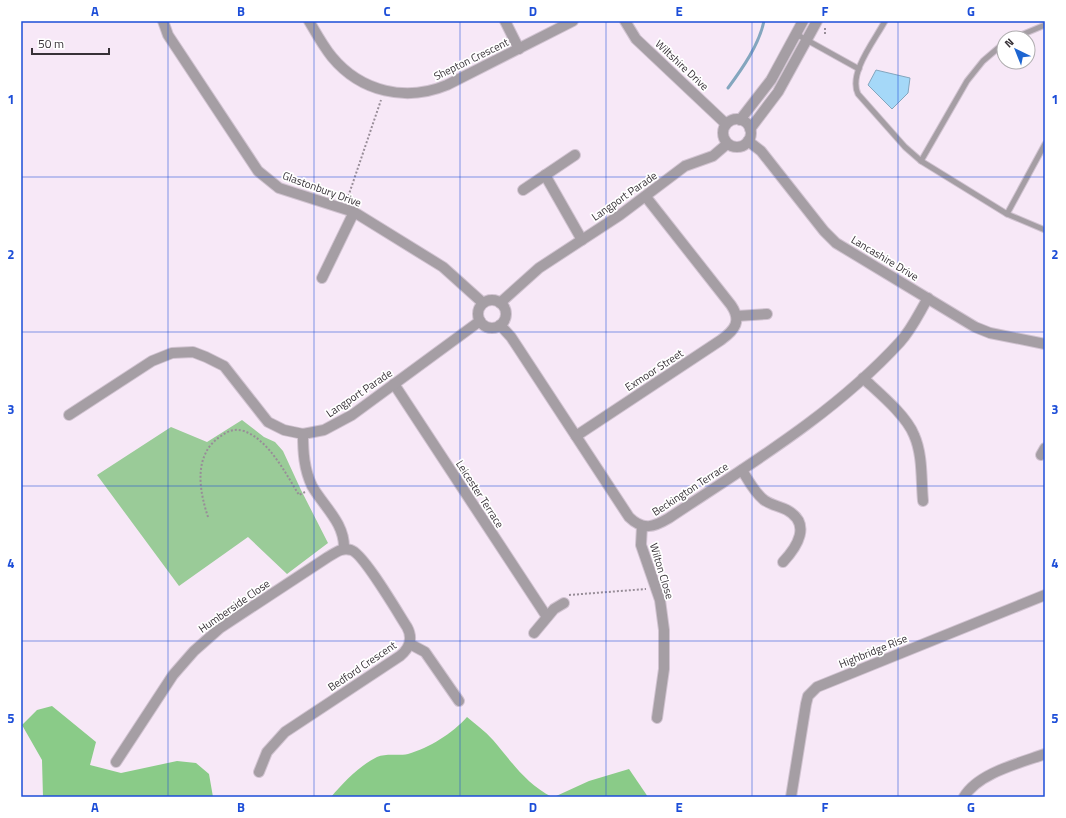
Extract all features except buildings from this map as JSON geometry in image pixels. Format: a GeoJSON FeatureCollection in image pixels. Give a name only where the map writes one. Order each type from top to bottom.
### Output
{"type":"FeatureCollection","features":[{"type":"Feature","properties":{"kind":"street","name":"Glastonbury Drive"},"geometry":{"type":"LineString","coordinates":[[163,21],[168,35],[258,171],[279,188],[354,212],[443,267],[483,303]]}},
{"type":"Feature","properties":{"kind":"street","name":"Shepton Crescent"},"geometry":{"type":"LineString","coordinates":[[309,21],[324,46],[339,64],[356,78],[384,91],[405,94],[436,90],[573,21]]}},
{"type":"Feature","properties":{"kind":"street"},"geometry":{"type":"LineString","coordinates":[[505,21],[519,49]]}},
{"type":"Feature","properties":{"kind":"street","name":"Wiltshire Drive"},"geometry":{"type":"LineString","coordinates":[[625,21],[636,39],[726,124]]}},
{"type":"Feature","properties":{"kind":"street"},"geometry":{"type":"LineString","coordinates":[[740,120],[771,80],[803,21]]}},
{"type":"Feature","properties":{"kind":"street"},"geometry":{"type":"LineString","coordinates":[[750,129],[778,92],[817,21]]}},
{"type":"Feature","properties":{"kind":"street"},"geometry":{"type":"LineString","coordinates":[[733,120],[740,120],[748,125],[750,129],[750,137],[748,141],[738,147],[727,144],[722,132],[726,124],[733,120]]}},
{"type":"Feature","properties":{"kind":"street","name":"Lancashire Drive"},"geometry":{"type":"LineString","coordinates":[[748,141],[761,151],[833,240],[975,327],[990,333],[1045,344]]}},
{"type":"Feature","properties":{"kind":"street","name":"Langport Parade"},"geometry":{"type":"LineString","coordinates":[[500,303],[539,268],[646,197],[685,166],[713,156],[727,144]]}},
{"type":"Feature","properties":{"kind":"street"},"geometry":{"type":"LineString","coordinates":[[523,190],[575,155]]}},
{"type":"Feature","properties":{"kind":"street"},"geometry":{"type":"LineString","coordinates":[[545,175],[582,240]]}},
{"type":"Feature","properties":{"kind":"street"},"geometry":{"type":"LineString","coordinates":[[646,197],[731,305],[737,316],[767,314]]}},
{"type":"Feature","properties":{"kind":"street"},"geometry":{"type":"LineString","coordinates":[[322,278],[354,212]]}},
{"type":"Feature","properties":{"kind":"street","name":"Beckington Terrace"},"geometry":{"type":"LineString","coordinates":[[642,526],[647,528],[657,525],[742,470],[809,424],[864,378],[900,341],[928,298]]}},
{"type":"Feature","properties":{"kind":"street"},"geometry":{"type":"LineString","coordinates":[[491,300],[500,303],[506,313],[505,318],[500,325],[490,328],[480,321],[478,311],[483,303],[491,300]]}},
{"type":"Feature","properties":{"kind":"street","name":"Exmoor Street"},"geometry":{"type":"LineString","coordinates":[[576,436],[721,340],[734,328],[737,316]]}},
{"type":"Feature","properties":{"kind":"street","name":"Langport Parade"},"geometry":{"type":"LineString","coordinates":[[69,415],[157,358],[172,353],[192,352],[224,366],[268,422],[284,430],[303,434],[324,430],[339,424],[480,321]]}},
{"type":"Feature","properties":{"kind":"street"},"geometry":{"type":"LineString","coordinates":[[500,325],[510,337],[629,517],[635,523],[642,526]]}},
{"type":"Feature","properties":{"kind":"street"},"geometry":{"type":"LineString","coordinates":[[864,378],[908,424],[914,433],[918,449],[923,502]]}},
{"type":"Feature","properties":{"kind":"street","name":"Leicester Terrace"},"geometry":{"type":"LineString","coordinates":[[394,384],[547,617]]}},
{"type":"Feature","properties":{"kind":"street"},"geometry":{"type":"LineString","coordinates":[[303,434],[303,459],[313,487],[342,532],[344,549]]}},
{"type":"Feature","properties":{"kind":"street"},"geometry":{"type":"LineString","coordinates":[[742,470],[762,499],[789,512],[799,525],[800,537],[798,544],[783,562]]}},
{"type":"Feature","properties":{"kind":"street","name":"Wilton Close"},"geometry":{"type":"LineString","coordinates":[[642,526],[641,545],[656,586],[662,615],[665,649],[664,669],[656,718]]}},
{"type":"Feature","properties":{"kind":"street","name":"Bedford Crescent"},"geometry":{"type":"LineString","coordinates":[[259,772],[267,752],[285,732],[400,656],[410,644],[410,634],[407,627],[362,559],[355,552],[344,549]]}},
{"type":"Feature","properties":{"kind":"street","name":"Humberside Close"},"geometry":{"type":"LineString","coordinates":[[116,762],[173,674],[208,637],[328,557],[344,549]]}},
{"type":"Feature","properties":{"kind":"street","name":"Highbridge Rise"},"geometry":{"type":"LineString","coordinates":[[791,797],[806,704],[811,692],[817,687],[1045,595]]}},
{"type":"Feature","properties":{"kind":"street"},"geometry":{"type":"LineString","coordinates":[[534,633],[554,609],[564,603]]}},
{"type":"Feature","properties":{"kind":"street"},"geometry":{"type":"LineString","coordinates":[[410,644],[425,652],[459,701]]}},
{"type":"Feature","properties":{"kind":"street"},"geometry":{"type":"LineString","coordinates":[[964,797],[972,787],[987,776],[1045,754]]}},
{"type":"Feature","properties":{"kind":"lane"},"geometry":{"type":"LineString","coordinates":[[886,21],[859,68],[855,82],[858,94],[895,136],[921,161],[1007,214],[1045,230]]}},
{"type":"Feature","properties":{"kind":"lane"},"geometry":{"type":"LineString","coordinates":[[1033,30],[1045,25]]}},
{"type":"Feature","properties":{"kind":"lane"},"geometry":{"type":"LineString","coordinates":[[796,34],[859,68]]}},
{"type":"Feature","properties":{"kind":"lane"},"geometry":{"type":"LineString","coordinates":[[921,161],[967,81],[983,61],[996,50]]}},
{"type":"Feature","properties":{"kind":"lane"},"geometry":{"type":"LineString","coordinates":[[1007,214],[1045,144]]}},
{"type":"Feature","properties":{"kind":"path"},"geometry":{"type":"LineString","coordinates":[[344,208],[384,91]]}},
{"type":"Feature","properties":{"kind":"path"},"geometry":{"type":"LineString","coordinates":[[208,517],[200,490],[203,460],[211,444],[228,432],[235,430],[245,432],[267,448],[276,458],[299,495],[313,487]]}},
{"type":"Feature","properties":{"kind":"path"},"geometry":{"type":"LineString","coordinates":[[564,603],[569,595],[575,593],[638,591],[656,586]]}},
{"type":"Feature","properties":{"kind":"green space"},"geometry":{"type":"Polygon","coordinates":[[[242,420],[264,437],[275,442],[283,451],[328,543],[287,574],[248,537],[179,586],[97,475],[171,427],[207,442],[242,420]]]}},
{"type":"Feature","properties":{"kind":"green space"},"geometry":{"type":"Polygon","coordinates":[[[52,706],[96,742],[90,765],[121,773],[177,761],[196,763],[209,774],[213,797],[43,797],[42,760],[22,725],[37,710],[52,706]]]}},
{"type":"Feature","properties":{"kind":"green space"},"geometry":{"type":"Polygon","coordinates":[[[467,717],[490,737],[526,779],[552,797],[331,797],[352,775],[371,760],[381,756],[408,754],[424,748],[455,729],[467,717]]]}},
{"type":"Feature","properties":{"kind":"green space"},"geometry":{"type":"Polygon","coordinates":[[[629,769],[648,797],[554,797],[589,781],[629,769]]]}},
{"type":"Feature","properties":{"kind":"water"},"geometry":{"type":"Polygon","coordinates":[[[876,70],[910,78],[908,93],[892,109],[868,85],[876,70]]]}},
{"type":"Feature","properties":{"kind":"waterway"},"geometry":{"type":"LineString","coordinates":[[728,88],[754,48],[762,30],[764,21]]}}]}
